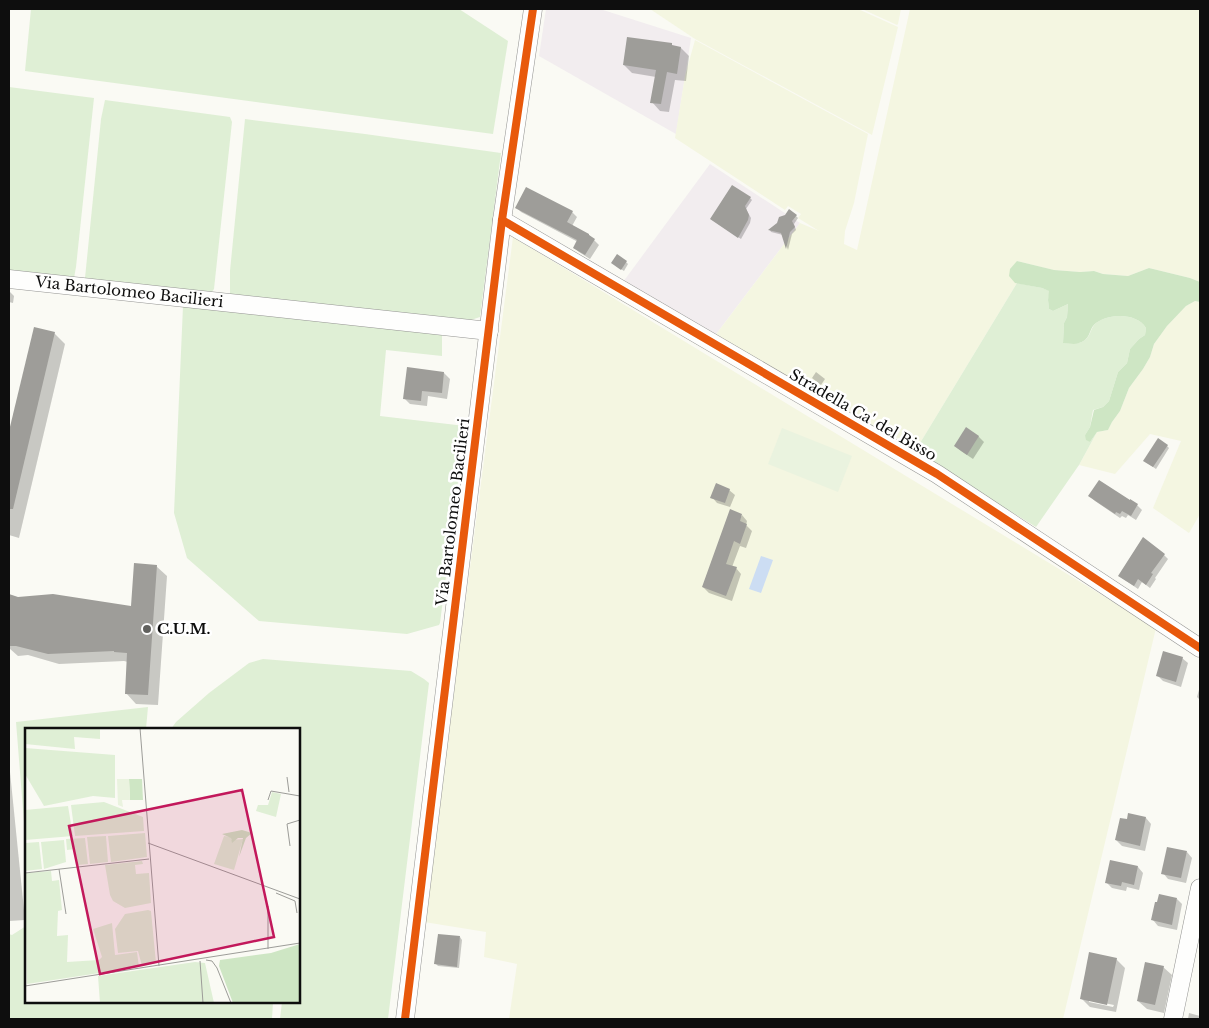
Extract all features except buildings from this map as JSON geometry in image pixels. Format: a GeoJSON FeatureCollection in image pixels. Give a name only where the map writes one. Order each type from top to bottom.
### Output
{"type":"FeatureCollection","features":[{"type":"Feature","properties":{"kind":"street","name":"Via Bartolomeo Bacilieri"},"geometry":{"type":"LineString","coordinates":[[405,1019],[502,220],[533,9]]}},
{"type":"Feature","properties":{"kind":"street","name":"Stradella Ca' del Bisso"},"geometry":{"type":"LineString","coordinates":[[502,220],[937,474],[1200,648]]}},
{"type":"Feature","properties":{"kind":"street","name":"Via Bartolomeo Bacilieri"},"geometry":{"type":"LineString","coordinates":[[9,279],[489,332]]}},
{"type":"Feature","properties":{"kind":"street"},"geometry":{"type":"LineString","coordinates":[[1173,1019],[1200,888]]}},
{"type":"Feature","properties":{"kind":"shaded area"},"geometry":{"type":"Polygon","coordinates":[[[546,9],[600,9],[691,38],[676,134],[539,56],[546,9]]]}},
{"type":"Feature","properties":{"kind":"shaded area"},"geometry":{"type":"Polygon","coordinates":[[[710,164],[800,223],[714,337],[623,282],[710,164]]]}},
{"type":"Feature","properties":{"kind":"green space"},"geometry":{"type":"Polygon","coordinates":[[[31,9],[459,9],[508,41],[493,134],[25,71],[31,9]]]}},
{"type":"Feature","properties":{"kind":"green space"},"geometry":{"type":"Polygon","coordinates":[[[650,9],[858,9],[898,27],[872,135],[695,39],[650,9]]]}},
{"type":"Feature","properties":{"kind":"green space"},"geometry":{"type":"Polygon","coordinates":[[[862,9],[901,9],[898,24],[897,25],[862,9]]]}},
{"type":"Feature","properties":{"kind":"green space"},"geometry":{"type":"Polygon","coordinates":[[[910,9],[1200,9],[1200,282],[1149,268],[1128,276],[1103,274],[1094,271],[1053,270],[1017,261],[1015,283],[1017,283],[914,453],[714,337],[800,223],[819,231],[798,218],[801,214],[788,206],[785,210],[675,138],[685,76],[695,40],[868,134],[854,203],[845,231],[844,244],[857,250],[910,9]]]}},
{"type":"Feature","properties":{"kind":"green space"},"geometry":{"type":"Polygon","coordinates":[[[9,87],[94,98],[74,278],[9,271],[9,87]]]}},
{"type":"Feature","properties":{"kind":"green space"},"geometry":{"type":"Polygon","coordinates":[[[105,100],[230,117],[232,122],[214,289],[211,293],[85,278],[101,119],[105,100]]]}},
{"type":"Feature","properties":{"kind":"green space"},"geometry":{"type":"Polygon","coordinates":[[[245,119],[501,153],[480,317],[471,320],[230,295],[230,271],[245,119]]]}},
{"type":"Feature","properties":{"kind":"green space"},"geometry":{"type":"Polygon","coordinates":[[[513,237],[1156,628],[1063,1019],[509,1019],[517,964],[484,957],[486,932],[424,922],[513,237]]]}},
{"type":"Feature","properties":{"kind":"green space"},"geometry":{"type":"Polygon","coordinates":[[[1017,261],[1054,270],[1094,271],[1103,274],[1128,276],[1149,268],[1200,282],[1200,302],[1195,301],[1186,306],[1167,326],[1154,344],[1150,357],[1143,369],[1129,388],[1120,411],[1108,430],[1097,432],[1090,442],[1086,440],[1085,435],[1090,427],[1094,410],[1103,407],[1109,401],[1118,372],[1127,363],[1130,349],[1145,335],[1146,328],[1142,323],[1130,317],[1108,317],[1096,323],[1083,341],[1075,344],[1063,343],[1064,323],[1067,317],[1068,304],[1053,311],[1049,309],[1049,291],[1015,283],[1009,276],[1010,269],[1017,261]]]}},
{"type":"Feature","properties":{"kind":"green space"},"geometry":{"type":"Polygon","coordinates":[[[1017,283],[1050,291],[1049,309],[1053,311],[1068,304],[1067,317],[1064,323],[1063,343],[1083,341],[1096,323],[1108,317],[1130,317],[1142,323],[1146,328],[1145,335],[1130,349],[1127,363],[1118,372],[1109,401],[1103,407],[1093,410],[1090,427],[1085,435],[1090,442],[1097,432],[1079,465],[1036,527],[914,453],[1017,283]]]}},
{"type":"Feature","properties":{"kind":"green space"},"geometry":{"type":"Polygon","coordinates":[[[1195,301],[1200,302],[1200,514],[1189,533],[1153,508],[1181,441],[1150,434],[1115,474],[1079,465],[1097,432],[1108,430],[1120,411],[1129,388],[1150,357],[1154,344],[1167,326],[1186,306],[1195,301]]]}},
{"type":"Feature","properties":{"kind":"green space"},"geometry":{"type":"Polygon","coordinates":[[[183,306],[442,333],[442,356],[386,350],[380,416],[465,426],[439,625],[407,634],[259,621],[187,558],[174,513],[183,306]]]}},
{"type":"Feature","properties":{"kind":"green space"},"geometry":{"type":"Polygon","coordinates":[[[782,428],[852,456],[838,492],[768,464],[782,428]]]}},
{"type":"Feature","properties":{"kind":"green space"},"geometry":{"type":"Polygon","coordinates":[[[263,659],[411,671],[429,683],[388,1019],[280,1019],[282,1003],[300,1003],[300,728],[172,728],[209,693],[249,663],[263,659]]]}},
{"type":"Feature","properties":{"kind":"green space"},"geometry":{"type":"Polygon","coordinates":[[[148,707],[146,728],[25,728],[25,834],[16,722],[148,707]]]}},
{"type":"Feature","properties":{"kind":"green space"},"geometry":{"type":"Polygon","coordinates":[[[25,927],[25,1003],[273,1003],[272,1019],[9,1019],[9,934],[12,935],[25,927]]]}},
{"type":"Feature","properties":{"kind":"water"},"geometry":{"type":"Polygon","coordinates":[[[761,556],[773,560],[761,593],[749,589],[761,556]]]}},
{"type":"Feature","properties":{"kind":"cycle path"},"geometry":{"type":"LineString","coordinates":[[405,1019],[502,220],[533,9]]}},
{"type":"Feature","properties":{"kind":"cycle path"},"geometry":{"type":"LineString","coordinates":[[502,220],[937,474],[1200,648]]}},
{"type":"Feature","properties":{"kind":"place","name":"C.U.M."},"geometry":{"type":"Point","coordinates":[147,629]}}]}
